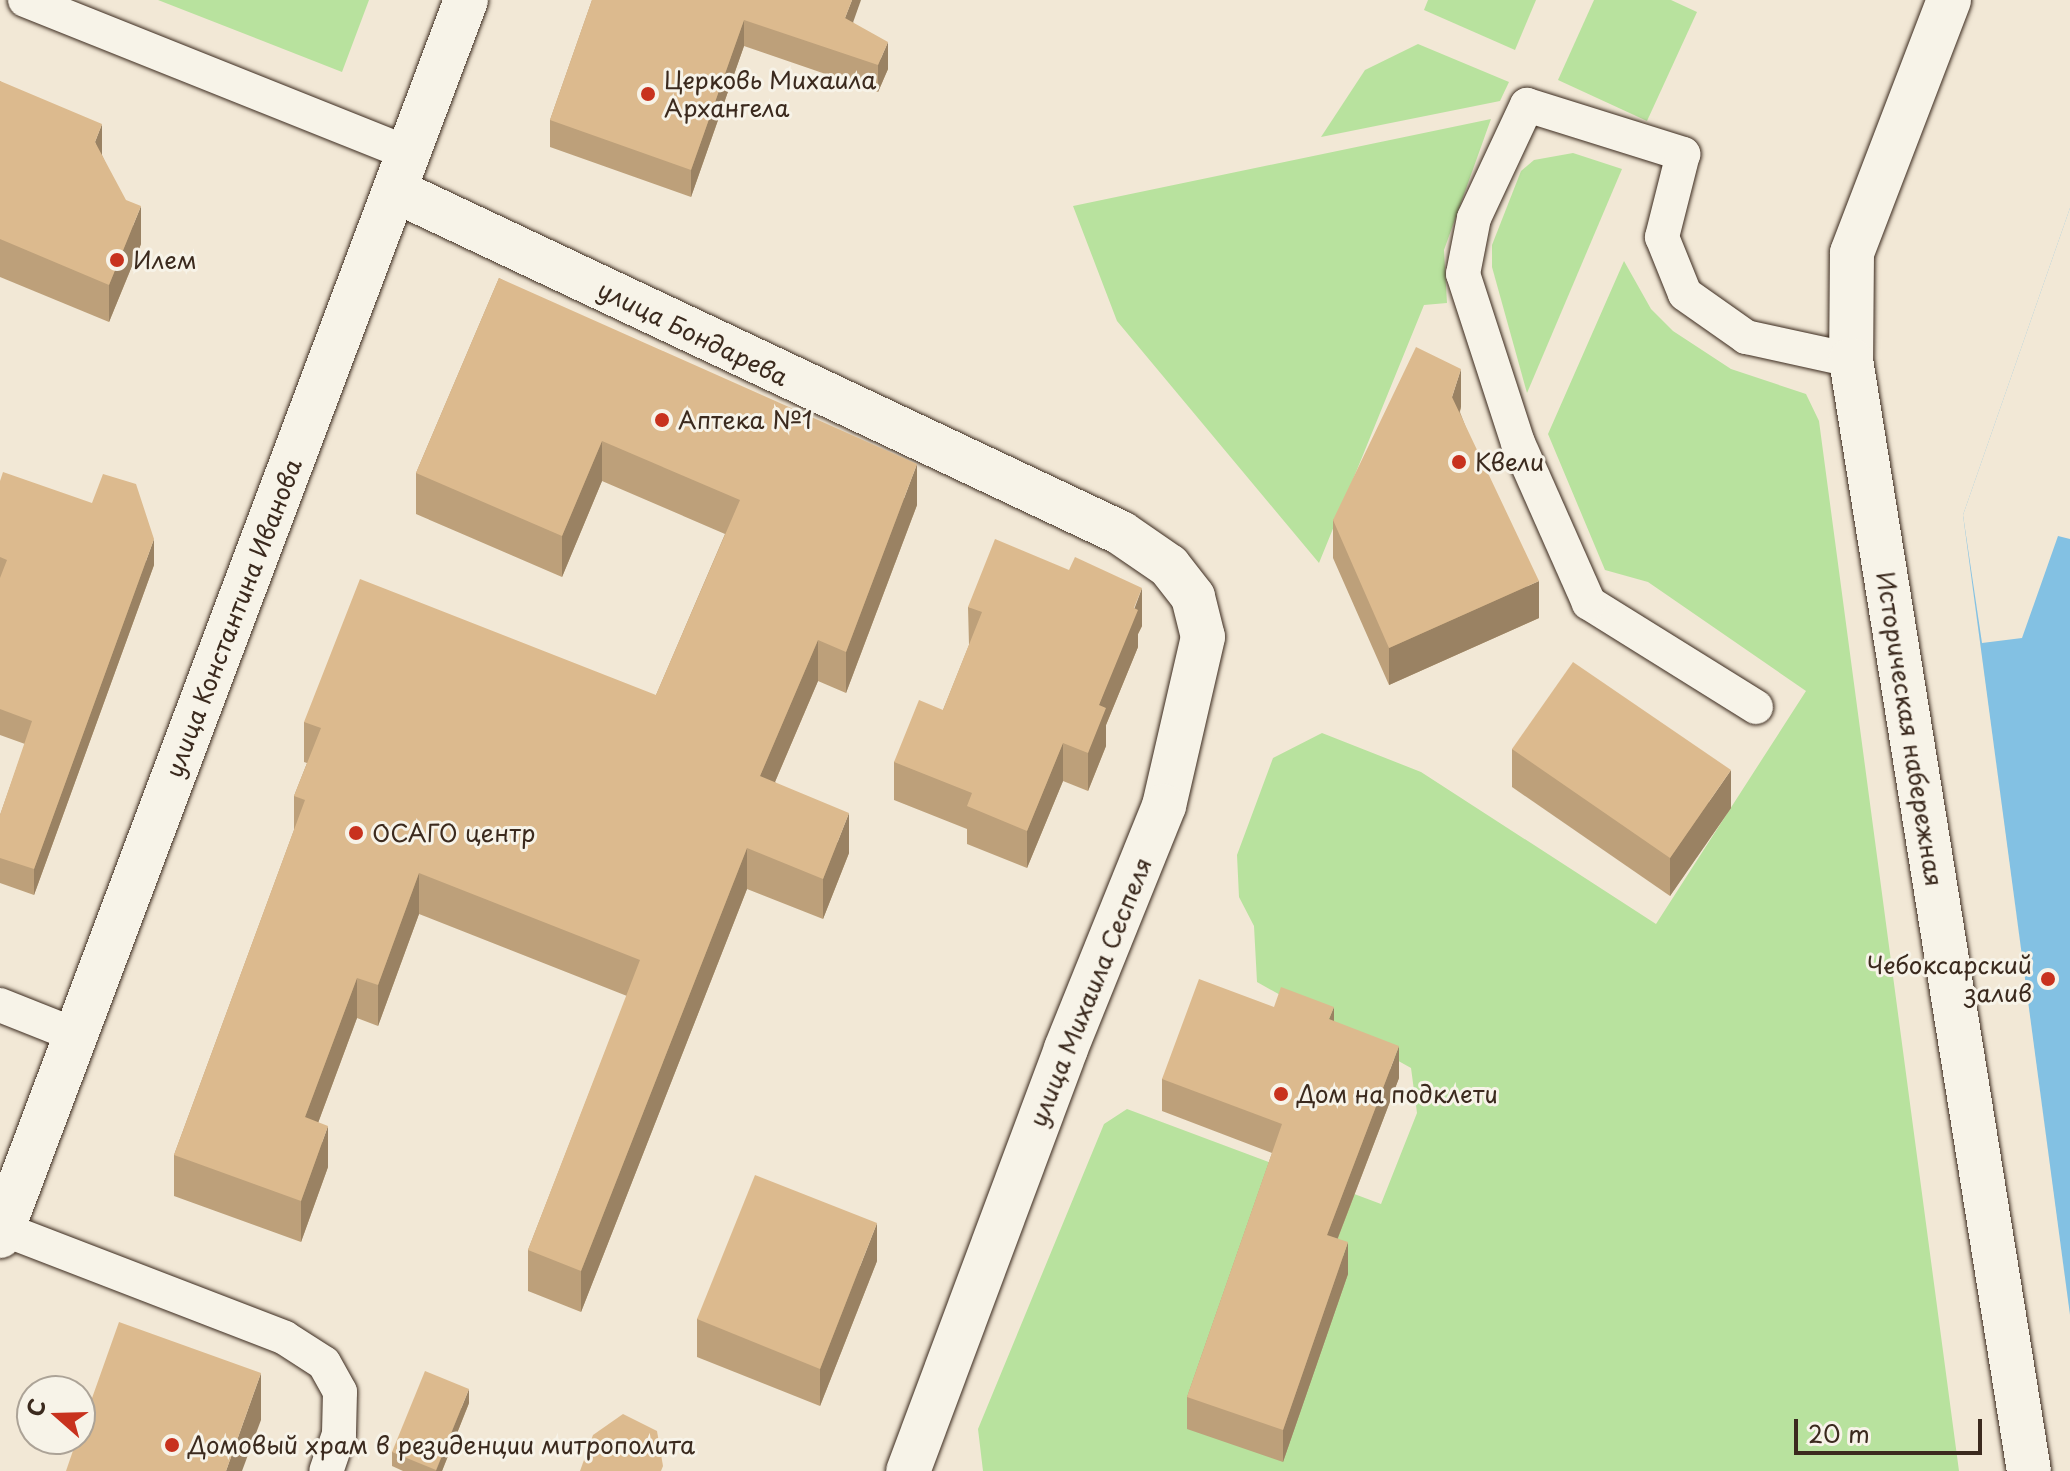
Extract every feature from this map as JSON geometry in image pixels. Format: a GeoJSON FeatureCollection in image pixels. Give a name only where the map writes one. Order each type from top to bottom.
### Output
{"type":"FeatureCollection","features":[{"type":"Feature","properties":{"kind":"street","name":"улица Константина Иванова"},"geometry":{"type":"LineString","coordinates":[[1,1232],[73,1034],[466,0]]}},
{"type":"Feature","properties":{"kind":"street","name":"Историческая набережная"},"geometry":{"type":"LineString","coordinates":[[1949,0],[1852,253],[1851,360],[2029,1471]]}},
{"type":"Feature","properties":{"kind":"street","name":"улица Бондарева"},"geometry":{"type":"LineString","coordinates":[[403,172],[1121,533]]}},
{"type":"Feature","properties":{"kind":"street","name":"улица Михаила Сеспеля"},"geometry":{"type":"LineString","coordinates":[[908,1471],[1066,1049],[1164,806],[1190,700],[1203,637],[1193,597],[1169,566],[1121,533]]}},
{"type":"Feature","properties":{"kind":"lane","name":"улица Бондарева"},"geometry":{"type":"LineString","coordinates":[[25,0],[403,172]]}},
{"type":"Feature","properties":{"kind":"lane"},"geometry":{"type":"LineString","coordinates":[[1756,707],[1589,603],[1518,443],[1463,274],[1474,218],[1527,105],[1683,154],[1662,237],[1685,294],[1746,337],[1851,360]]}},
{"type":"Feature","properties":{"kind":"lane"},"geometry":{"type":"LineString","coordinates":[[0,1005],[73,1034]]}},
{"type":"Feature","properties":{"kind":"lane"},"geometry":{"type":"LineString","coordinates":[[1,1232],[285,1338],[324,1363],[340,1392],[339,1434],[326,1471]]}},
{"type":"Feature","properties":{"kind":"green space"},"geometry":{"type":"Polygon","coordinates":[[[158,0],[369,0],[342,72],[158,0]]]}},
{"type":"Feature","properties":{"kind":"green space"},"geometry":{"type":"Polygon","coordinates":[[[1428,0],[1536,0],[1515,50],[1424,10],[1428,0]]]}},
{"type":"Feature","properties":{"kind":"green space"},"geometry":{"type":"Polygon","coordinates":[[[1594,0],[1671,0],[1697,12],[1647,121],[1558,80],[1594,0]]]}},
{"type":"Feature","properties":{"kind":"green space"},"geometry":{"type":"Polygon","coordinates":[[[1418,44],[1509,82],[1500,101],[1321,137],[1365,70],[1418,44]]]}},
{"type":"Feature","properties":{"kind":"green space"},"geometry":{"type":"Polygon","coordinates":[[[1491,119],[1444,250],[1447,303],[1424,305],[1319,563],[1117,321],[1073,206],[1491,119]]]}},
{"type":"Feature","properties":{"kind":"green space"},"geometry":{"type":"Polygon","coordinates":[[[1573,153],[1622,169],[1527,393],[1492,267],[1492,245],[1521,171],[1534,160],[1573,153]]]}},
{"type":"Feature","properties":{"kind":"green space"},"geometry":{"type":"Polygon","coordinates":[[[1624,261],[1651,309],[1673,331],[1731,369],[1806,394],[1819,421],[1959,1471],[983,1471],[978,1429],[1104,1124],[1127,1109],[1381,1204],[1417,1113],[1411,1068],[1257,982],[1254,926],[1239,897],[1237,855],[1273,758],[1322,733],[1421,772],[1656,924],[1806,691],[1648,582],[1605,570],[1548,434],[1624,261]]]}},
{"type":"Feature","properties":{"kind":"water","name":"Чебоксарский залив"},"geometry":{"type":"Polygon","coordinates":[[[2070,208],[2070,1315],[1963,515],[2070,208]]]}},
{"type":"Feature","properties":{"kind":"pier"},"geometry":{"type":"Polygon","coordinates":[[[2070,208],[2070,539],[2058,536],[2022,638],[1982,643],[1963,515],[2070,208]]]}},
{"type":"Feature","properties":{"kind":"building","name":"Церковь Михаила Архангела"},"geometry":{"type":"Polygon","coordinates":[[[592,0],[852,0],[845,18],[888,42],[878,65],[744,20],[691,170],[550,120],[592,0]]]}},
{"type":"Feature","properties":{"kind":"building"},"geometry":{"type":"Polygon","coordinates":[[[0,81],[102,124],[95,142],[126,200],[141,206],[109,285],[0,239],[0,81]]]}},
{"type":"Feature","properties":{"kind":"building"},"geometry":{"type":"Polygon","coordinates":[[[499,278],[917,464],[846,652],[818,640],[760,776],[849,813],[823,879],[747,848],[581,1271],[528,1250],[640,960],[419,873],[378,985],[357,978],[305,1117],[328,1126],[301,1201],[174,1155],[305,800],[294,796],[321,728],[304,722],[360,579],[656,695],[740,500],[602,441],[562,536],[416,473],[499,278]]]}},
{"type":"Feature","properties":{"kind":"building"},"geometry":{"type":"Polygon","coordinates":[[[1416,347],[1461,369],[1452,397],[1539,581],[1389,648],[1333,520],[1416,347]]]}},
{"type":"Feature","properties":{"kind":"building"},"geometry":{"type":"Polygon","coordinates":[[[3,472],[92,503],[103,474],[136,484],[154,539],[34,869],[0,858],[0,815],[32,721],[0,709],[0,578],[7,560],[0,557],[0,481],[3,472]]]}},
{"type":"Feature","properties":{"kind":"building"},"geometry":{"type":"Polygon","coordinates":[[[995,539],[1069,570],[1075,557],[1142,588],[1134,608],[1138,610],[1099,705],[1106,708],[1088,753],[1063,743],[1027,831],[967,806],[972,793],[894,762],[919,700],[943,710],[982,612],[968,607],[995,539]]]}},
{"type":"Feature","properties":{"kind":"building"},"geometry":{"type":"Polygon","coordinates":[[[1573,662],[1731,770],[1670,858],[1512,749],[1573,662]]]}},
{"type":"Feature","properties":{"kind":"building"},"geometry":{"type":"Polygon","coordinates":[[[1199,979],[1274,1007],[1281,987],[1334,1007],[1329,1019],[1399,1046],[1327,1235],[1348,1242],[1283,1430],[1187,1397],[1282,1124],[1162,1079],[1199,979]]]}},
{"type":"Feature","properties":{"kind":"building"},"geometry":{"type":"Polygon","coordinates":[[[755,1175],[877,1223],[820,1369],[697,1319],[755,1175]]]}},
{"type":"Feature","properties":{"kind":"building"},"geometry":{"type":"Polygon","coordinates":[[[119,1322],[261,1373],[226,1471],[66,1471],[72,1455],[96,1455],[96,1387],[119,1322]]]}},
{"type":"Feature","properties":{"kind":"building"},"geometry":{"type":"Polygon","coordinates":[[[425,1371],[469,1389],[436,1470],[392,1452],[425,1371]]]}},
{"type":"Feature","properties":{"kind":"building"},"geometry":{"type":"Polygon","coordinates":[[[623,1414],[657,1431],[663,1466],[661,1471],[580,1471],[593,1435],[623,1414]]]}},
{"type":"Feature","properties":{"kind":"place","name":"Церковь Михаила Архангела"},"geometry":{"type":"Point","coordinates":[648,94]}},
{"type":"Feature","properties":{"kind":"place","name":"Илем"},"geometry":{"type":"Point","coordinates":[117,260]}},
{"type":"Feature","properties":{"kind":"place","name":"Аптека №1"},"geometry":{"type":"Point","coordinates":[662,420]}},
{"type":"Feature","properties":{"kind":"place","name":"Квели"},"geometry":{"type":"Point","coordinates":[1459,462]}},
{"type":"Feature","properties":{"kind":"place","name":"ОСАГО центр"},"geometry":{"type":"Point","coordinates":[356,833]}},
{"type":"Feature","properties":{"kind":"place","name":"Чебоксарский залив"},"geometry":{"type":"Point","coordinates":[2048,979]}},
{"type":"Feature","properties":{"kind":"place","name":"Дом на подклети"},"geometry":{"type":"Point","coordinates":[1281,1094]}},
{"type":"Feature","properties":{"kind":"place","name":"Домовый храм в резиденции митрополита"},"geometry":{"type":"Point","coordinates":[172,1445]}}]}
